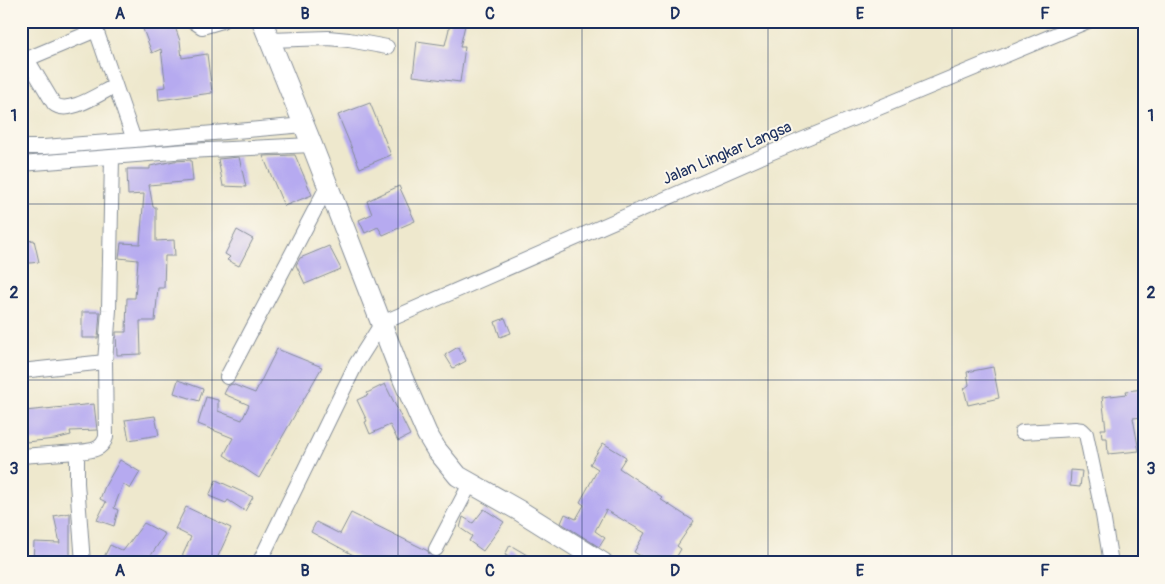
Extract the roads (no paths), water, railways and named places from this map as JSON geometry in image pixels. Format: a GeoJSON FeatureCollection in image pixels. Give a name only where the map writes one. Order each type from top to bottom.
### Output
{"type":"FeatureCollection","features":[{"type":"Feature","properties":{"kind":"highway"},"geometry":{"type":"LineString","coordinates":[[262,21],[403,378],[427,434],[458,476],[520,511],[603,563]]}},
{"type":"Feature","properties":{"kind":"street"},"geometry":{"type":"LineString","coordinates":[[193,21],[202,27],[222,21]]}},
{"type":"Feature","properties":{"kind":"street","name":"Jalan Lingkar Langsa"},"geometry":{"type":"LineString","coordinates":[[382,323],[770,153],[1088,21]]}},
{"type":"Feature","properties":{"kind":"street"},"geometry":{"type":"LineString","coordinates":[[115,86],[71,108],[57,107],[24,60],[94,26],[134,140]]}},
{"type":"Feature","properties":{"kind":"street"},"geometry":{"type":"LineString","coordinates":[[270,40],[328,38],[387,47]]}},
{"type":"Feature","properties":{"kind":"street"},"geometry":{"type":"LineString","coordinates":[[21,147],[44,147],[304,125]]}},
{"type":"Feature","properties":{"kind":"street"},"geometry":{"type":"LineString","coordinates":[[21,164],[312,145]]}},
{"type":"Feature","properties":{"kind":"street"},"geometry":{"type":"LineString","coordinates":[[21,456],[98,449],[106,440],[105,362],[109,310],[112,157]]}},
{"type":"Feature","properties":{"kind":"street"},"geometry":{"type":"LineString","coordinates":[[226,377],[328,185]]}},
{"type":"Feature","properties":{"kind":"street"},"geometry":{"type":"LineString","coordinates":[[259,563],[356,364],[382,323]]}},
{"type":"Feature","properties":{"kind":"street"},"geometry":{"type":"LineString","coordinates":[[21,371],[105,362]]}},
{"type":"Feature","properties":{"kind":"street"},"geometry":{"type":"LineString","coordinates":[[1022,432],[1075,429],[1082,430],[1086,434],[1111,563]]}},
{"type":"Feature","properties":{"kind":"street"},"geometry":{"type":"LineString","coordinates":[[77,452],[82,563]]}},
{"type":"Feature","properties":{"kind":"street"},"geometry":{"type":"LineString","coordinates":[[436,549],[470,484]]}}]}
